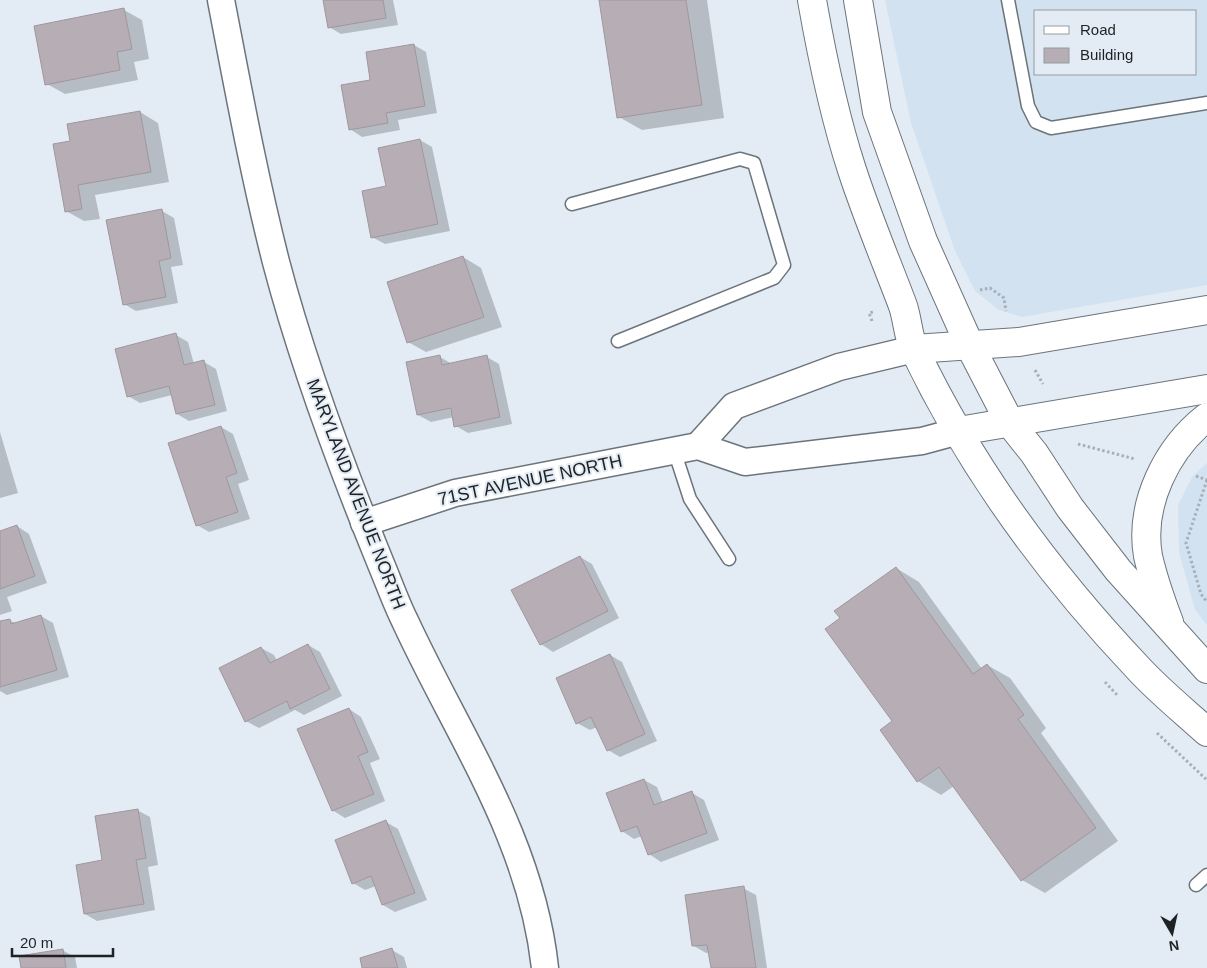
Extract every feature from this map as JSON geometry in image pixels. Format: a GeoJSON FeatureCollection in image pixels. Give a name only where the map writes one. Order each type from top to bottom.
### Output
{"type":"FeatureCollection","features":[{"type":"Feature","properties":{"kind":"street","name":"MARYLAND AVENUE NORTH"},"geometry":{"type":"LineString","coordinates":[[221,0],[246,130],[276,262],[316,393],[364,522],[404,620],[493,792],[524,872],[545,968]]}},
{"type":"Feature","properties":{"kind":"street"},"geometry":{"type":"LineString","coordinates":[[812,0],[825,68],[851,168],[884,263],[904,308],[914,349],[975,460],[1011,514],[1080,603],[1139,670],[1207,732]]}},
{"type":"Feature","properties":{"kind":"street"},"geometry":{"type":"LineString","coordinates":[[861,0],[877,112],[924,241],[970,346],[1010,422],[1034,453],[1070,508],[1118,570],[1207,669]]}},
{"type":"Feature","properties":{"kind":"street"},"geometry":{"type":"LineString","coordinates":[[686,448],[734,406],[839,367],[914,349],[1019,342],[1207,310]]}},
{"type":"Feature","properties":{"kind":"street"},"geometry":{"type":"LineString","coordinates":[[959,431],[1207,389]]}},
{"type":"Feature","properties":{"kind":"street"},"geometry":{"type":"LineString","coordinates":[[1173,633],[1148,555],[1148,518],[1156,485],[1174,450],[1207,417]]}},
{"type":"Feature","properties":{"kind":"street","name":"71ST AVENUE NORTH"},"geometry":{"type":"LineString","coordinates":[[364,522],[455,493],[686,448],[745,462],[922,440],[959,431]]}},
{"type":"Feature","properties":{"kind":"lane"},"geometry":{"type":"LineString","coordinates":[[1008,0],[1028,106],[1036,122],[1051,128],[1207,103]]}},
{"type":"Feature","properties":{"kind":"lane"},"geometry":{"type":"LineString","coordinates":[[572,204],[740,159],[754,164],[784,266],[774,278],[618,341]]}},
{"type":"Feature","properties":{"kind":"lane"},"geometry":{"type":"LineString","coordinates":[[686,448],[690,499],[729,559]]}},
{"type":"Feature","properties":{"kind":"lane"},"geometry":{"type":"LineString","coordinates":[[1196,885],[1207,876]]}},
{"type":"Feature","properties":{"kind":"path"},"geometry":{"type":"LineString","coordinates":[[1207,480],[1186,543],[1201,594],[1207,602]]}},
{"type":"Feature","properties":{"kind":"shaded area"},"geometry":{"type":"Polygon","coordinates":[[[885,0],[1207,0],[1207,285],[1022,317],[999,310],[975,291],[955,251],[911,123],[885,0]]]}},
{"type":"Feature","properties":{"kind":"shaded area"},"geometry":{"type":"Polygon","coordinates":[[[1207,463],[1207,625],[1195,610],[1179,552],[1178,505],[1192,477],[1207,463]]]}},
{"type":"Feature","properties":{"kind":"building"},"geometry":{"type":"Polygon","coordinates":[[[323,0],[383,0],[386,18],[328,28],[323,0]]]}},
{"type":"Feature","properties":{"kind":"building"},"geometry":{"type":"Polygon","coordinates":[[[599,0],[686,0],[702,105],[617,118],[599,0]]]}},
{"type":"Feature","properties":{"kind":"building"},"geometry":{"type":"Polygon","coordinates":[[[124,8],[132,49],[117,52],[120,70],[45,85],[34,26],[124,8]]]}},
{"type":"Feature","properties":{"kind":"building"},"geometry":{"type":"Polygon","coordinates":[[[414,44],[425,106],[386,113],[388,123],[349,130],[341,85],[370,80],[366,52],[414,44]]]}},
{"type":"Feature","properties":{"kind":"building"},"geometry":{"type":"Polygon","coordinates":[[[140,111],[151,172],[78,185],[82,209],[65,212],[53,144],[70,141],[67,124],[140,111]]]}},
{"type":"Feature","properties":{"kind":"building"},"geometry":{"type":"Polygon","coordinates":[[[420,139],[438,224],[371,238],[362,191],[386,186],[378,148],[420,139]]]}},
{"type":"Feature","properties":{"kind":"building"},"geometry":{"type":"Polygon","coordinates":[[[162,209],[171,258],[159,261],[166,297],[123,305],[106,220],[162,209]]]}},
{"type":"Feature","properties":{"kind":"building"},"geometry":{"type":"Polygon","coordinates":[[[463,256],[484,317],[407,343],[387,282],[463,256]]]}},
{"type":"Feature","properties":{"kind":"building"},"geometry":{"type":"Polygon","coordinates":[[[176,333],[184,365],[204,360],[215,405],[176,414],[169,386],[127,397],[115,349],[176,333]]]}},
{"type":"Feature","properties":{"kind":"building"},"geometry":{"type":"Polygon","coordinates":[[[440,355],[442,365],[487,355],[500,417],[454,427],[451,408],[417,415],[406,362],[440,355]]]}},
{"type":"Feature","properties":{"kind":"building"},"geometry":{"type":"Polygon","coordinates":[[[221,426],[237,473],[226,477],[238,512],[196,526],[168,443],[221,426]]]}},
{"type":"Feature","properties":{"kind":"building"},"geometry":{"type":"Polygon","coordinates":[[[17,525],[35,576],[0,589],[0,531],[17,525]]]}},
{"type":"Feature","properties":{"kind":"building"},"geometry":{"type":"Polygon","coordinates":[[[580,556],[608,611],[540,645],[511,590],[580,556]]]}},
{"type":"Feature","properties":{"kind":"building"},"geometry":{"type":"Polygon","coordinates":[[[896,567],[973,674],[987,664],[1024,715],[1018,719],[1096,828],[1021,881],[939,767],[917,782],[880,730],[892,721],[825,629],[840,618],[834,611],[896,567]]]}},
{"type":"Feature","properties":{"kind":"building"},"geometry":{"type":"Polygon","coordinates":[[[41,615],[57,670],[0,687],[0,621],[10,619],[11,624],[41,615]]]}},
{"type":"Feature","properties":{"kind":"building"},"geometry":{"type":"Polygon","coordinates":[[[308,644],[330,689],[290,709],[287,701],[245,722],[219,668],[261,647],[270,663],[308,644]]]}},
{"type":"Feature","properties":{"kind":"building"},"geometry":{"type":"Polygon","coordinates":[[[610,654],[645,734],[607,751],[591,717],[576,724],[556,678],[610,654]]]}},
{"type":"Feature","properties":{"kind":"building"},"geometry":{"type":"Polygon","coordinates":[[[349,708],[368,752],[358,756],[374,794],[332,811],[297,729],[349,708]]]}},
{"type":"Feature","properties":{"kind":"building"},"geometry":{"type":"Polygon","coordinates":[[[644,779],[654,805],[692,791],[707,833],[648,855],[637,826],[621,832],[606,793],[644,779]]]}},
{"type":"Feature","properties":{"kind":"building"},"geometry":{"type":"Polygon","coordinates":[[[138,809],[146,858],[136,860],[144,904],[84,914],[76,865],[102,860],[95,816],[138,809]]]}},
{"type":"Feature","properties":{"kind":"building"},"geometry":{"type":"Polygon","coordinates":[[[386,820],[415,893],[382,905],[371,876],[352,884],[335,840],[386,820]]]}},
{"type":"Feature","properties":{"kind":"building"},"geometry":{"type":"Polygon","coordinates":[[[744,886],[756,968],[711,968],[707,945],[692,946],[685,895],[744,886]]]}},
{"type":"Feature","properties":{"kind":"building"},"geometry":{"type":"Polygon","coordinates":[[[392,948],[398,968],[362,968],[360,958],[392,948]]]}},
{"type":"Feature","properties":{"kind":"building"},"geometry":{"type":"Polygon","coordinates":[[[63,949],[66,968],[21,968],[19,956],[63,949]]]}}]}
